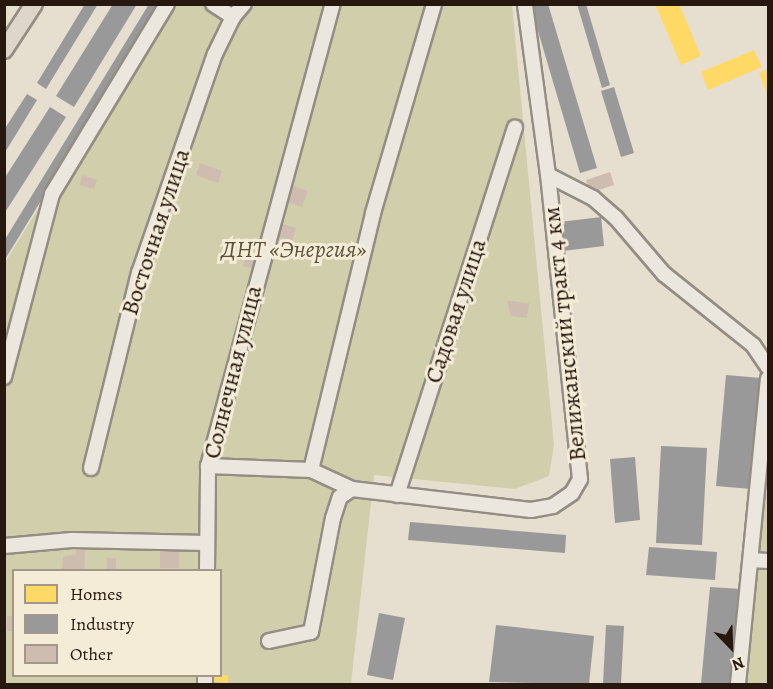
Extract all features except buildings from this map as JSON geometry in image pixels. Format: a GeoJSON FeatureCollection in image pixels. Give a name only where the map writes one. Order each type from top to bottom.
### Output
{"type":"FeatureCollection","features":[{"type":"Feature","properties":{"kind":"main road"},"geometry":{"type":"LineString","coordinates":[[4,50],[34,4]]}},
{"type":"Feature","properties":{"kind":"street"},"geometry":{"type":"LineString","coordinates":[[4,377],[52,194],[167,4]]}},
{"type":"Feature","properties":{"kind":"street"},"geometry":{"type":"LineString","coordinates":[[213,4],[233,17]]}},
{"type":"Feature","properties":{"kind":"street","name":"Восточная улица"},"geometry":{"type":"LineString","coordinates":[[91,468],[139,273],[215,54],[233,17],[244,4]]}},
{"type":"Feature","properties":{"kind":"street","name":"Солнечная улица"},"geometry":{"type":"LineString","coordinates":[[207,569],[208,466],[333,4]]}},
{"type":"Feature","properties":{"kind":"street"},"geometry":{"type":"LineString","coordinates":[[208,466],[311,470],[373,213],[434,4]]}},
{"type":"Feature","properties":{"kind":"street","name":"Велижанский тракт 4 км"},"geometry":{"type":"LineString","coordinates":[[311,470],[352,489],[531,510],[553,506],[572,493],[580,479],[548,175],[525,4]]}},
{"type":"Feature","properties":{"kind":"street","name":"Садовая улица"},"geometry":{"type":"LineString","coordinates":[[397,495],[515,127]]}},
{"type":"Feature","properties":{"kind":"street"},"geometry":{"type":"LineString","coordinates":[[548,175],[593,198],[610,213],[664,274],[753,345],[768,367]]}},
{"type":"Feature","properties":{"kind":"street"},"geometry":{"type":"LineString","coordinates":[[738,684],[768,378]]}},
{"type":"Feature","properties":{"kind":"street"},"geometry":{"type":"LineString","coordinates":[[269,641],[311,632],[333,518],[340,497],[352,489]]}},
{"type":"Feature","properties":{"kind":"street"},"geometry":{"type":"LineString","coordinates":[[4,546],[72,540],[207,543]]}},
{"type":"Feature","properties":{"kind":"street"},"geometry":{"type":"LineString","coordinates":[[751,560],[768,561]]}},
{"type":"Feature","properties":{"kind":"green space","name":"ДНТ «Энергия»"},"geometry":{"type":"Polygon","coordinates":[[[164,5],[512,5],[554,445],[549,476],[515,489],[374,475],[351,684],[5,684],[4,264],[164,5]]]}},
{"type":"Feature","properties":{"kind":"green space"},"geometry":{"type":"Polygon","coordinates":[[[768,441],[768,684],[744,684],[768,441]]]}}]}
